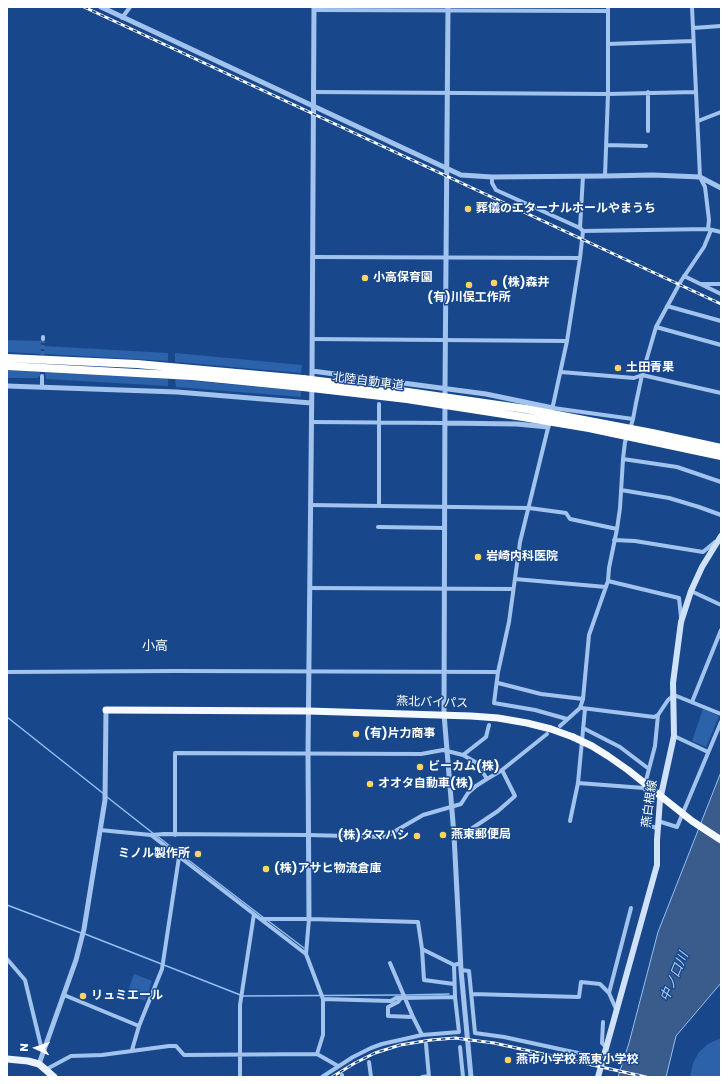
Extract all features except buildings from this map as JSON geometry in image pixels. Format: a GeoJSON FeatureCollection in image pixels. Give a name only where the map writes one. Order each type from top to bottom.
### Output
{"type":"FeatureCollection","features":[{"type":"Feature","properties":{"kind":"highway","name":"北陸自動車道"},"geometry":{"type":"LineString","coordinates":[[7,358],[137,364],[303,383],[589,428],[721,456]]}},
{"type":"Feature","properties":{"kind":"highway","name":"北陸自動車道"},"geometry":{"type":"LineString","coordinates":[[7,366],[303,383],[408,392],[526,409],[721,448]]}},
{"type":"Feature","properties":{"kind":"highway","name":"燕北バイパス"},"geometry":{"type":"LineString","coordinates":[[106,710],[308,711],[444,714],[511,720],[551,729],[592,746],[628,770],[692,821],[721,840]]}},
{"type":"Feature","properties":{"kind":"main road","name":"燕白根線"},"geometry":{"type":"LineString","coordinates":[[598,1077],[657,865],[657,828],[660,800],[674,736],[673,684],[681,622],[691,591],[702,567],[719,538]]}},
{"type":"Feature","properties":{"kind":"main road"},"geometry":{"type":"LineString","coordinates":[[7,1059],[28,1061],[39,1064],[50,1075]]}},
{"type":"Feature","properties":{"kind":"street"},"geometry":{"type":"LineString","coordinates":[[102,7],[122,18],[461,175],[492,177],[653,175],[700,177],[721,188]]}},
{"type":"Feature","properties":{"kind":"street"},"geometry":{"type":"LineString","coordinates":[[122,18],[130,7]]}},
{"type":"Feature","properties":{"kind":"street"},"geometry":{"type":"LineString","coordinates":[[570,822],[578,783],[583,728],[582,708],[589,635],[608,581],[617,529],[625,442],[634,419],[642,375],[656,327],[684,276],[704,247],[710,229],[705,187],[700,177],[692,7]]}},
{"type":"Feature","properties":{"kind":"street"},"geometry":{"type":"LineString","coordinates":[[317,1054],[323,1035],[323,999],[306,954],[309,919],[308,711],[314,9],[608,9],[608,94],[605,176]]}},
{"type":"Feature","properties":{"kind":"street"},"geometry":{"type":"LineString","coordinates":[[448,9],[444,714],[454,835],[461,970],[471,1077]]}},
{"type":"Feature","properties":{"kind":"street"},"geometry":{"type":"LineString","coordinates":[[693,28],[721,26]]}},
{"type":"Feature","properties":{"kind":"street"},"geometry":{"type":"LineString","coordinates":[[608,44],[693,41]]}},
{"type":"Feature","properties":{"kind":"street"},"geometry":{"type":"LineString","coordinates":[[314,92],[608,94],[696,92]]}},
{"type":"Feature","properties":{"kind":"street"},"geometry":{"type":"LineString","coordinates":[[648,92],[648,131]]}},
{"type":"Feature","properties":{"kind":"street"},"geometry":{"type":"LineString","coordinates":[[698,121],[721,112]]}},
{"type":"Feature","properties":{"kind":"street"},"geometry":{"type":"LineString","coordinates":[[606,146],[646,146]]}},
{"type":"Feature","properties":{"kind":"street"},"geometry":{"type":"LineString","coordinates":[[567,719],[535,710],[494,703],[498,683],[498,672],[509,622],[520,542],[561,372],[567,341],[580,258],[583,176]]}},
{"type":"Feature","properties":{"kind":"street"},"geometry":{"type":"LineString","coordinates":[[492,177],[492,183],[496,190],[581,230],[710,229],[721,232]]}},
{"type":"Feature","properties":{"kind":"street"},"geometry":{"type":"LineString","coordinates":[[313,257],[580,258]]}},
{"type":"Feature","properties":{"kind":"street"},"geometry":{"type":"LineString","coordinates":[[684,276],[721,294]]}},
{"type":"Feature","properties":{"kind":"street"},"geometry":{"type":"LineString","coordinates":[[702,284],[721,284]]}},
{"type":"Feature","properties":{"kind":"street"},"geometry":{"type":"LineString","coordinates":[[667,306],[721,320]]}},
{"type":"Feature","properties":{"kind":"street"},"geometry":{"type":"LineString","coordinates":[[656,327],[721,345]]}},
{"type":"Feature","properties":{"kind":"street"},"geometry":{"type":"LineString","coordinates":[[312,339],[567,341]]}},
{"type":"Feature","properties":{"kind":"street"},"geometry":{"type":"LineString","coordinates":[[312,371],[486,394],[552,408],[634,419]]}},
{"type":"Feature","properties":{"kind":"street"},"geometry":{"type":"LineString","coordinates":[[561,372],[634,378],[642,375],[721,393]]}},
{"type":"Feature","properties":{"kind":"street"},"geometry":{"type":"LineString","coordinates":[[42,376],[42,386]]}},
{"type":"Feature","properties":{"kind":"street"},"geometry":{"type":"LineString","coordinates":[[7,386],[42,386],[177,392],[311,403]]}},
{"type":"Feature","properties":{"kind":"street"},"geometry":{"type":"LineString","coordinates":[[379,404],[379,506]]}},
{"type":"Feature","properties":{"kind":"street"},"geometry":{"type":"LineString","coordinates":[[311,422],[529,424],[548,427]]}},
{"type":"Feature","properties":{"kind":"street"},"geometry":{"type":"LineString","coordinates":[[623,459],[677,467],[721,482]]}},
{"type":"Feature","properties":{"kind":"street"},"geometry":{"type":"LineString","coordinates":[[621,490],[669,498],[721,515]]}},
{"type":"Feature","properties":{"kind":"street"},"geometry":{"type":"LineString","coordinates":[[310,505],[529,508],[566,513],[570,519],[617,529]]}},
{"type":"Feature","properties":{"kind":"street"},"geometry":{"type":"LineString","coordinates":[[378,526],[445,528]]}},
{"type":"Feature","properties":{"kind":"street"},"geometry":{"type":"LineString","coordinates":[[614,540],[635,541],[703,552],[719,538]]}},
{"type":"Feature","properties":{"kind":"street"},"geometry":{"type":"LineString","coordinates":[[515,579],[606,587]]}},
{"type":"Feature","properties":{"kind":"street"},"geometry":{"type":"LineString","coordinates":[[608,581],[680,598],[681,622]]}},
{"type":"Feature","properties":{"kind":"street"},"geometry":{"type":"LineString","coordinates":[[310,588],[513,589]]}},
{"type":"Feature","properties":{"kind":"street"},"geometry":{"type":"LineString","coordinates":[[691,591],[721,605]]}},
{"type":"Feature","properties":{"kind":"street"},"geometry":{"type":"LineString","coordinates":[[692,702],[721,630]]}},
{"type":"Feature","properties":{"kind":"street"},"geometry":{"type":"LineString","coordinates":[[7,672],[498,672]]}},
{"type":"Feature","properties":{"kind":"street"},"geometry":{"type":"LineString","coordinates":[[498,683],[541,694],[583,700]]}},
{"type":"Feature","properties":{"kind":"street"},"geometry":{"type":"LineString","coordinates":[[657,828],[650,826],[647,820],[646,791],[644,788],[656,739],[658,716],[668,700],[674,695],[721,714]]}},
{"type":"Feature","properties":{"kind":"street"},"geometry":{"type":"LineString","coordinates":[[560,726],[582,708],[654,717],[658,716]]}},
{"type":"Feature","properties":{"kind":"street"},"geometry":{"type":"LineString","coordinates":[[39,1064],[76,960],[84,929],[105,800],[106,710]]}},
{"type":"Feature","properties":{"kind":"street"},"geometry":{"type":"LineString","coordinates":[[658,821],[677,827],[721,722]]}},
{"type":"Feature","properties":{"kind":"street"},"geometry":{"type":"LineString","coordinates":[[463,755],[486,736],[489,725]]}},
{"type":"Feature","properties":{"kind":"street"},"geometry":{"type":"LineString","coordinates":[[583,728],[620,747],[649,769]]}},
{"type":"Feature","properties":{"kind":"street"},"geometry":{"type":"LineString","coordinates":[[100,830],[151,835],[308,834],[385,837],[423,815],[461,804],[468,793],[487,778],[502,770],[547,734]]}},
{"type":"Feature","properties":{"kind":"street"},"geometry":{"type":"LineString","coordinates":[[674,736],[708,752]]}},
{"type":"Feature","properties":{"kind":"street"},"geometry":{"type":"LineString","coordinates":[[176,835],[175,753],[421,754],[440,750],[463,755],[477,763],[487,778]]}},
{"type":"Feature","properties":{"kind":"street"},"geometry":{"type":"LineString","coordinates":[[454,835],[462,835],[498,812],[515,796],[502,770]]}},
{"type":"Feature","properties":{"kind":"street"},"geometry":{"type":"LineString","coordinates":[[578,783],[644,788]]}},
{"type":"Feature","properties":{"kind":"street"},"geometry":{"type":"LineString","coordinates":[[151,835],[306,954]]}},
{"type":"Feature","properties":{"kind":"street"},"geometry":{"type":"LineString","coordinates":[[132,1050],[162,969],[179,857]]}},
{"type":"Feature","properties":{"kind":"street"},"geometry":{"type":"LineString","coordinates":[[609,993],[632,908]]}},
{"type":"Feature","properties":{"kind":"street"},"geometry":{"type":"LineString","coordinates":[[240,1077],[240,1005],[254,914]]}},
{"type":"Feature","properties":{"kind":"street"},"geometry":{"type":"LineString","coordinates":[[261,919],[418,922],[422,949],[424,980],[454,984]]}},
{"type":"Feature","properties":{"kind":"street"},"geometry":{"type":"LineString","coordinates":[[422,949],[454,965],[461,963]]}},
{"type":"Feature","properties":{"kind":"street"},"geometry":{"type":"LineString","coordinates":[[7,959],[25,980],[41,1046],[44,1051]]}},
{"type":"Feature","properties":{"kind":"street"},"geometry":{"type":"LineString","coordinates":[[390,963],[403,998],[424,1036]]}},
{"type":"Feature","properties":{"kind":"street"},"geometry":{"type":"LineString","coordinates":[[322,1077],[338,1066],[371,1048],[424,1036],[459,1032],[454,984],[454,965]]}},
{"type":"Feature","properties":{"kind":"street"},"geometry":{"type":"LineString","coordinates":[[461,970],[468,971],[472,994],[475,1033],[504,1037],[587,1055]]}},
{"type":"Feature","properties":{"kind":"street"},"geometry":{"type":"LineString","coordinates":[[472,994],[579,998],[581,982],[600,984],[609,993],[617,1011]]}},
{"type":"Feature","properties":{"kind":"street"},"geometry":{"type":"LineString","coordinates":[[64,996],[140,1026]]}},
{"type":"Feature","properties":{"kind":"street"},"geometry":{"type":"LineString","coordinates":[[323,999],[391,1001],[396,998],[455,997]]}},
{"type":"Feature","properties":{"kind":"street"},"geometry":{"type":"LineString","coordinates":[[403,998],[388,1007],[388,1016],[413,1017]]}},
{"type":"Feature","properties":{"kind":"street"},"geometry":{"type":"LineString","coordinates":[[603,1022],[602,1043],[606,1047]]}},
{"type":"Feature","properties":{"kind":"street"},"geometry":{"type":"LineString","coordinates":[[422,1077],[429,1077],[426,1044]]}},
{"type":"Feature","properties":{"kind":"street"},"geometry":{"type":"LineString","coordinates":[[50,1075],[71,1056],[102,1055],[169,1046],[176,1046],[184,1055],[317,1054],[338,1066]]}},
{"type":"Feature","properties":{"kind":"street"},"geometry":{"type":"LineString","coordinates":[[460,1047],[463,1077]]}},
{"type":"Feature","properties":{"kind":"street"},"geometry":{"type":"LineString","coordinates":[[369,1062],[371,1077]]}},
{"type":"Feature","properties":{"kind":"shaded area"},"geometry":{"type":"Polygon","coordinates":[[[7,340],[41,341],[41,354],[7,352],[7,340]]]}},
{"type":"Feature","properties":{"kind":"shaded area"},"geometry":{"type":"Polygon","coordinates":[[[44,346],[168,353],[168,361],[44,354],[44,346]]]}},
{"type":"Feature","properties":{"kind":"shaded area"},"geometry":{"type":"Polygon","coordinates":[[[175,353],[302,365],[301,373],[175,362],[175,353]]]}},
{"type":"Feature","properties":{"kind":"shaded area"},"geometry":{"type":"Polygon","coordinates":[[[7,370],[40,372],[40,376],[37,378],[7,378],[7,370]]]}},
{"type":"Feature","properties":{"kind":"shaded area"},"geometry":{"type":"Polygon","coordinates":[[[45,372],[168,379],[168,386],[46,379],[45,372]]]}},
{"type":"Feature","properties":{"kind":"shaded area"},"geometry":{"type":"Polygon","coordinates":[[[175,379],[301,391],[301,397],[176,387],[175,379]]]}},
{"type":"Feature","properties":{"kind":"shaded area"},"geometry":{"type":"Polygon","coordinates":[[[703,709],[719,716],[706,747],[692,741],[703,709]]]}},
{"type":"Feature","properties":{"kind":"shaded area"},"geometry":{"type":"Polygon","coordinates":[[[134,974],[152,981],[145,1001],[127,994],[134,974]]]}},
{"type":"Feature","properties":{"kind":"shaded area"},"geometry":{"type":"Polygon","coordinates":[[[721,1038],[721,1077],[690,1077],[693,1063],[699,1052],[708,1044],[721,1038]]]}},
{"type":"Feature","properties":{"kind":"water","name":"中ノ口川"},"geometry":{"type":"Polygon","coordinates":[[[721,772],[721,983],[676,1036],[666,1077],[618,1077],[629,1043],[658,932],[721,772]]]}},
{"type":"Feature","properties":{"kind":"waterway"},"geometry":{"type":"LineString","coordinates":[[7,717],[104,794]]}},
{"type":"Feature","properties":{"kind":"waterway"},"geometry":{"type":"LineString","coordinates":[[107,797],[154,834]]}},
{"type":"Feature","properties":{"kind":"waterway"},"geometry":{"type":"LineString","coordinates":[[157,836],[264,918]]}},
{"type":"Feature","properties":{"kind":"waterway"},"geometry":{"type":"LineString","coordinates":[[7,905],[81,933]]}},
{"type":"Feature","properties":{"kind":"waterway"},"geometry":{"type":"LineString","coordinates":[[267,920],[304,948]]}},
{"type":"Feature","properties":{"kind":"waterway"},"geometry":{"type":"LineString","coordinates":[[85,934],[243,996],[402,995]]}},
{"type":"Feature","properties":{"kind":"waterway"},"geometry":{"type":"LineString","coordinates":[[405,995],[449,994]]}},
{"type":"Feature","properties":{"kind":"tunnel"},"geometry":{"type":"LineString","coordinates":[[42,361],[43,339]]}},
{"type":"Feature","properties":{"kind":"railway"},"geometry":{"type":"LineString","coordinates":[[84,7],[721,304]]}},
{"type":"Feature","properties":{"kind":"railway"},"geometry":{"type":"LineString","coordinates":[[332,1077],[375,1053],[400,1045],[455,1038],[494,1043],[646,1077]]}},
{"type":"Feature","properties":{"kind":"place","name":"葬儀のエターナルホールやまうち"},"geometry":{"type":"Point","coordinates":[468,209]}},
{"type":"Feature","properties":{"kind":"place","name":"小高保育園"},"geometry":{"type":"Point","coordinates":[365,278]}},
{"type":"Feature","properties":{"kind":"place","name":"(株)森井"},"geometry":{"type":"Point","coordinates":[494,283]}},
{"type":"Feature","properties":{"kind":"place","name":"(有)川俣工作所"},"geometry":{"type":"Point","coordinates":[469,285]}},
{"type":"Feature","properties":{"kind":"place","name":"土田青果"},"geometry":{"type":"Point","coordinates":[618,368]}},
{"type":"Feature","properties":{"kind":"place","name":"岩崎内科医院"},"geometry":{"type":"Point","coordinates":[478,557]}},
{"type":"Feature","properties":{"kind":"place","name":"(有)片力商事"},"geometry":{"type":"Point","coordinates":[356,734]}},
{"type":"Feature","properties":{"kind":"place","name":"ビーカム(株)"},"geometry":{"type":"Point","coordinates":[420,767]}},
{"type":"Feature","properties":{"kind":"place","name":"オオタ自動車(株)"},"geometry":{"type":"Point","coordinates":[370,784]}},
{"type":"Feature","properties":{"kind":"place","name":"燕東郵便局"},"geometry":{"type":"Point","coordinates":[443,835]}},
{"type":"Feature","properties":{"kind":"place","name":"(株)タマハシ"},"geometry":{"type":"Point","coordinates":[417,836]}},
{"type":"Feature","properties":{"kind":"place","name":"ミノル製作所"},"geometry":{"type":"Point","coordinates":[198,854]}},
{"type":"Feature","properties":{"kind":"place","name":"(株)アサヒ物流倉庫"},"geometry":{"type":"Point","coordinates":[266,869]}},
{"type":"Feature","properties":{"kind":"place","name":"リュミエール"},"geometry":{"type":"Point","coordinates":[83,996]}},
{"type":"Feature","properties":{"kind":"place","name":"燕市小学校 燕東小学校"},"geometry":{"type":"Point","coordinates":[508,1060]}},
{"type":"Feature","properties":{"kind":"district","name":"小高"},"geometry":{"type":"Point","coordinates":[155,647]}}]}
